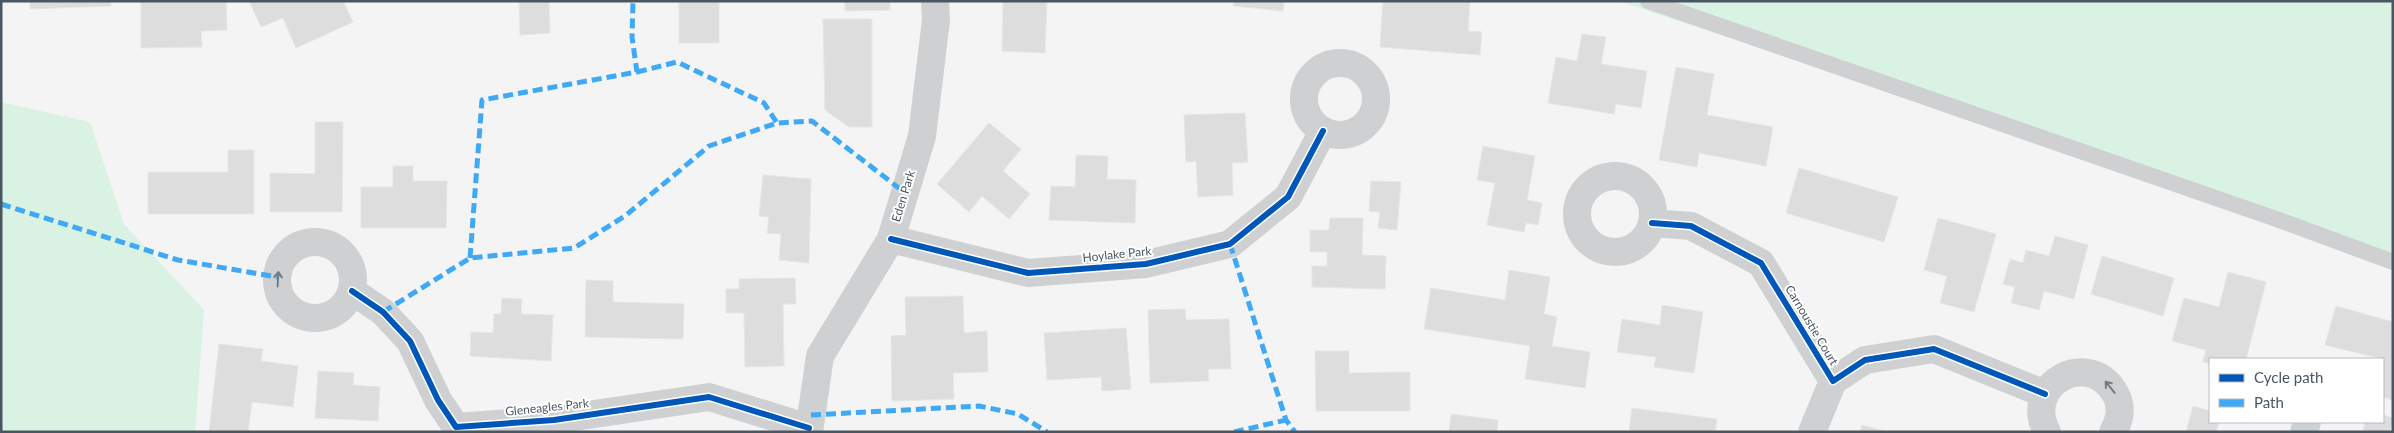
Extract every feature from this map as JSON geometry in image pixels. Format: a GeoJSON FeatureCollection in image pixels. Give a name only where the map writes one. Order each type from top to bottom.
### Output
{"type":"FeatureCollection","features":[{"type":"Feature","properties":{"kind":"street","name":"Eden Park"},"geometry":{"type":"LineString","coordinates":[[809,430],[820,356],[890,239],[922,136],[936,20],[935,1]]}},
{"type":"Feature","properties":{"kind":"street","name":"Hoylake Park"},"geometry":{"type":"LineString","coordinates":[[890,239],[1028,273],[1146,264],[1230,244],[1288,197],[1323,131]]}},
{"type":"Feature","properties":{"kind":"street","name":"Carnoustie Court"},"geometry":{"type":"LineString","coordinates":[[1652,223],[1691,226],[1761,263],[1833,381],[1865,360],[1934,349],[2045,394]]}},
{"type":"Feature","properties":{"kind":"street","name":"Gleneagles Park"},"geometry":{"type":"LineString","coordinates":[[352,290],[383,312],[410,341],[438,400],[456,429],[554,420],[709,397],[809,430]]}},
{"type":"Feature","properties":{"kind":"street"},"geometry":{"type":"LineString","coordinates":[[2047,432],[2042,412],[2045,394],[2053,383],[2064,375],[2077,372],[2090,373],[2103,378],[2112,388],[2118,400],[2120,413],[2114,432]]}},
{"type":"Feature","properties":{"kind":"street"},"geometry":{"type":"LineString","coordinates":[[1812,432],[1833,381]]}},
{"type":"Feature","properties":{"kind":"lane"},"geometry":{"type":"LineString","coordinates":[[1648,1],[2279,220],[2393,262]]}},
{"type":"Feature","properties":{"kind":"green space"},"geometry":{"type":"Polygon","coordinates":[[[1618,1],[2393,1],[2393,257],[1618,1]]]}},
{"type":"Feature","properties":{"kind":"green space"},"geometry":{"type":"Polygon","coordinates":[[[1,102],[90,122],[124,224],[204,310],[195,432],[1,432],[1,102]]]}},
{"type":"Feature","properties":{"kind":"building"},"geometry":{"type":"Polygon","coordinates":[[[30,1],[111,1],[111,6],[30,9],[30,1]]]}},
{"type":"Feature","properties":{"kind":"building"},"geometry":{"type":"Polygon","coordinates":[[[141,1],[226,1],[227,30],[201,31],[202,47],[141,48],[141,1]]]}},
{"type":"Feature","properties":{"kind":"building"},"geometry":{"type":"Polygon","coordinates":[[[249,1],[343,1],[353,22],[296,48],[283,18],[261,27],[249,1]]]}},
{"type":"Feature","properties":{"kind":"building"},"geometry":{"type":"Polygon","coordinates":[[[519,1],[549,1],[550,33],[520,35],[519,1]]]}},
{"type":"Feature","properties":{"kind":"building"},"geometry":{"type":"Polygon","coordinates":[[[679,1],[719,1],[719,43],[679,43],[679,1]]]}},
{"type":"Feature","properties":{"kind":"building"},"geometry":{"type":"Polygon","coordinates":[[[845,1],[890,1],[890,10],[845,11],[845,1]]]}},
{"type":"Feature","properties":{"kind":"building"},"geometry":{"type":"Polygon","coordinates":[[[1003,1],[1047,1],[1045,53],[1002,51],[1003,1]]]}},
{"type":"Feature","properties":{"kind":"building"},"geometry":{"type":"Polygon","coordinates":[[[1234,1],[1284,1],[1283,11],[1233,6],[1234,1]]]}},
{"type":"Feature","properties":{"kind":"building"},"geometry":{"type":"Polygon","coordinates":[[[1383,1],[1470,1],[1468,31],[1482,32],[1480,55],[1380,47],[1383,1]]]}},
{"type":"Feature","properties":{"kind":"building"},"geometry":{"type":"Polygon","coordinates":[[[823,19],[872,19],[872,127],[849,127],[825,110],[823,19]]]}},
{"type":"Feature","properties":{"kind":"building"},"geometry":{"type":"Polygon","coordinates":[[[1582,34],[1606,37],[1601,64],[1647,71],[1641,108],[1616,104],[1614,114],[1548,103],[1556,57],[1577,61],[1582,34]]]}},
{"type":"Feature","properties":{"kind":"building"},"geometry":{"type":"Polygon","coordinates":[[[1676,67],[1714,74],[1707,115],[1773,127],[1766,166],[1699,153],[1697,167],[1659,160],[1676,67]]]}},
{"type":"Feature","properties":{"kind":"building"},"geometry":{"type":"Polygon","coordinates":[[[1245,113],[1248,162],[1232,163],[1233,195],[1198,197],[1196,161],[1186,162],[1184,115],[1245,113]]]}},
{"type":"Feature","properties":{"kind":"building"},"geometry":{"type":"Polygon","coordinates":[[[315,122],[343,122],[342,212],[270,212],[270,173],[315,174],[315,122]]]}},
{"type":"Feature","properties":{"kind":"building"},"geometry":{"type":"Polygon","coordinates":[[[989,123],[1021,149],[1003,171],[1030,194],[1009,219],[982,196],[969,212],[937,184],[989,123]]]}},
{"type":"Feature","properties":{"kind":"building"},"geometry":{"type":"Polygon","coordinates":[[[1483,146],[1535,156],[1527,200],[1542,203],[1538,225],[1526,223],[1524,232],[1487,225],[1495,183],[1477,180],[1483,146]]]}},
{"type":"Feature","properties":{"kind":"building"},"geometry":{"type":"Polygon","coordinates":[[[228,150],[254,150],[254,214],[148,214],[148,172],[228,172],[228,150]]]}},
{"type":"Feature","properties":{"kind":"building"},"geometry":{"type":"Polygon","coordinates":[[[1076,155],[1108,156],[1107,179],[1136,180],[1135,223],[1049,220],[1051,186],[1075,187],[1076,155]]]}},
{"type":"Feature","properties":{"kind":"building"},"geometry":{"type":"Polygon","coordinates":[[[393,166],[413,166],[413,181],[447,181],[446,228],[361,228],[361,187],[393,187],[393,166]]]}},
{"type":"Feature","properties":{"kind":"building"},"geometry":{"type":"Polygon","coordinates":[[[1799,168],[1898,197],[1884,242],[1786,213],[1799,168]]]}},
{"type":"Feature","properties":{"kind":"building"},"geometry":{"type":"Polygon","coordinates":[[[763,175],[811,179],[809,263],[779,260],[781,234],[767,233],[769,217],[759,216],[763,175]]]}},
{"type":"Feature","properties":{"kind":"building"},"geometry":{"type":"Polygon","coordinates":[[[1371,181],[1401,182],[1397,230],[1378,228],[1380,212],[1369,211],[1371,181]]]}},
{"type":"Feature","properties":{"kind":"building"},"geometry":{"type":"Polygon","coordinates":[[[1330,218],[1363,218],[1362,255],[1386,256],[1385,289],[1312,287],[1312,266],[1327,266],[1327,252],[1310,252],[1310,230],[1329,230],[1330,218]]]}},
{"type":"Feature","properties":{"kind":"building"},"geometry":{"type":"Polygon","coordinates":[[[1938,218],[1996,234],[1974,312],[1940,303],[1947,276],[1924,270],[1938,218]]]}},
{"type":"Feature","properties":{"kind":"building"},"geometry":{"type":"Polygon","coordinates":[[[2055,236],[2088,245],[2074,299],[2044,291],[2039,310],[2011,303],[2015,287],[2003,284],[2010,259],[2023,263],[2026,250],[2049,256],[2055,236]]]}},
{"type":"Feature","properties":{"kind":"building"},"geometry":{"type":"Polygon","coordinates":[[[2102,256],[2174,278],[2163,316],[2091,294],[2102,256]]]}},
{"type":"Feature","properties":{"kind":"building"},"geometry":{"type":"Polygon","coordinates":[[[1509,270],[1550,277],[1544,314],[1557,317],[1552,346],[1590,352],[1585,388],[1525,379],[1530,346],[1424,329],[1431,288],[1505,300],[1509,270]]]}},
{"type":"Feature","properties":{"kind":"building"},"geometry":{"type":"Polygon","coordinates":[[[2228,272],[2266,282],[2246,358],[2209,358],[2209,364],[2203,362],[2206,350],[2172,341],[2184,298],[2219,307],[2228,272]]]}},
{"type":"Feature","properties":{"kind":"building"},"geometry":{"type":"Polygon","coordinates":[[[795,278],[796,304],[783,304],[784,366],[745,367],[744,313],[726,313],[726,289],[739,289],[739,279],[795,278]]]}},
{"type":"Feature","properties":{"kind":"building"},"geometry":{"type":"Polygon","coordinates":[[[586,280],[613,281],[613,302],[684,304],[683,339],[585,337],[586,280]]]}},
{"type":"Feature","properties":{"kind":"building"},"geometry":{"type":"Polygon","coordinates":[[[963,296],[964,333],[987,331],[988,372],[953,373],[954,399],[892,401],[891,336],[906,335],[905,297],[963,296]]]}},
{"type":"Feature","properties":{"kind":"building"},"geometry":{"type":"Polygon","coordinates":[[[502,298],[522,299],[521,314],[553,315],[551,361],[470,356],[471,332],[493,333],[494,314],[501,314],[502,298]]]}},
{"type":"Feature","properties":{"kind":"building"},"geometry":{"type":"Polygon","coordinates":[[[1662,305],[1703,312],[1694,373],[1654,367],[1656,357],[1617,352],[1622,319],[1660,325],[1662,305]]]}},
{"type":"Feature","properties":{"kind":"building"},"geometry":{"type":"Polygon","coordinates":[[[2336,306],[2393,322],[2393,400],[2384,397],[2384,358],[2325,345],[2336,306]]]}},
{"type":"Feature","properties":{"kind":"building"},"geometry":{"type":"Polygon","coordinates":[[[1185,309],[1186,320],[1229,319],[1231,369],[1208,369],[1209,381],[1150,383],[1148,310],[1185,309]]]}},
{"type":"Feature","properties":{"kind":"building"},"geometry":{"type":"Polygon","coordinates":[[[1126,328],[1131,389],[1102,391],[1101,377],[1047,380],[1044,333],[1126,328]]]}},
{"type":"Feature","properties":{"kind":"building"},"geometry":{"type":"Polygon","coordinates":[[[219,344],[263,349],[261,361],[298,366],[293,407],[252,402],[248,432],[209,432],[219,344]]]}},
{"type":"Feature","properties":{"kind":"building"},"geometry":{"type":"Polygon","coordinates":[[[1315,351],[1349,351],[1349,373],[1410,372],[1410,411],[1316,411],[1315,351]]]}},
{"type":"Feature","properties":{"kind":"building"},"geometry":{"type":"Polygon","coordinates":[[[318,371],[354,373],[353,385],[380,387],[378,421],[315,418],[318,371]]]}},
{"type":"Feature","properties":{"kind":"building"},"geometry":{"type":"Polygon","coordinates":[[[2193,406],[2209,411],[2209,423],[2219,423],[2216,432],[2186,432],[2193,406]]]}},
{"type":"Feature","properties":{"kind":"building"},"geometry":{"type":"Polygon","coordinates":[[[1632,408],[1717,419],[1715,432],[1629,432],[1632,408]]]}},
{"type":"Feature","properties":{"kind":"building"},"geometry":{"type":"Polygon","coordinates":[[[1451,414],[1498,420],[1497,432],[1449,432],[1451,414]]]}},
{"type":"Feature","properties":{"kind":"building"},"geometry":{"type":"Polygon","coordinates":[[[2384,415],[2393,418],[2390,432],[2363,432],[2365,423],[2384,423],[2384,415]]]}},
{"type":"Feature","properties":{"kind":"building"},"geometry":{"type":"Polygon","coordinates":[[[1862,425],[1887,432],[1860,432],[1862,425]]]}},
{"type":"Feature","properties":{"kind":"marked path"},"geometry":{"type":"LineString","coordinates":[[470,258],[482,100],[637,72],[632,37],[633,1]]}},
{"type":"Feature","properties":{"kind":"marked path"},"geometry":{"type":"LineString","coordinates":[[637,72],[677,62],[764,103],[777,123]]}},
{"type":"Feature","properties":{"kind":"marked path"},"geometry":{"type":"LineString","coordinates":[[383,312],[470,258],[574,248],[625,216],[709,146],[777,123],[812,121],[904,192]]}},
{"type":"Feature","properties":{"kind":"marked path"},"geometry":{"type":"LineString","coordinates":[[1,204],[178,260],[277,277]]}},
{"type":"Feature","properties":{"kind":"marked path"},"geometry":{"type":"LineString","coordinates":[[1230,244],[1286,420],[1295,432]]}},
{"type":"Feature","properties":{"kind":"marked path"},"geometry":{"type":"LineString","coordinates":[[811,415],[979,406],[1018,414],[1047,432]]}},
{"type":"Feature","properties":{"kind":"marked path"},"geometry":{"type":"LineString","coordinates":[[1234,432],[1286,420]]}},
{"type":"Feature","properties":{"kind":"cycle path"},"geometry":{"type":"LineString","coordinates":[[891,239],[1028,273],[1146,264],[1230,244],[1288,197],[1323,131]]}},
{"type":"Feature","properties":{"kind":"cycle path"},"geometry":{"type":"LineString","coordinates":[[1652,223],[1691,226],[1761,263],[1833,381],[1865,360],[1934,349],[2045,394]]}},
{"type":"Feature","properties":{"kind":"cycle path"},"geometry":{"type":"LineString","coordinates":[[352,291],[383,312],[410,341],[438,400],[456,427],[554,420],[709,397],[809,428]]}}]}
